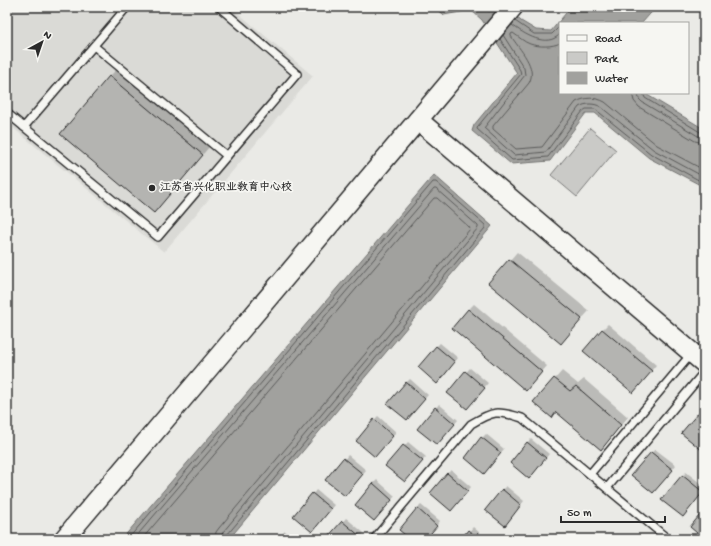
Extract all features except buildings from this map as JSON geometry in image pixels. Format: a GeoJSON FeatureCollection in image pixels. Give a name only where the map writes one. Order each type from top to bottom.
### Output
{"type":"FeatureCollection","features":[{"type":"Feature","properties":{"kind":"main road"},"geometry":{"type":"LineString","coordinates":[[64,539],[513,7]]}},
{"type":"Feature","properties":{"kind":"main road"},"geometry":{"type":"LineString","coordinates":[[418,120],[698,358]]}},
{"type":"Feature","properties":{"kind":"lane"},"geometry":{"type":"LineString","coordinates":[[24,127],[127,7]]}},
{"type":"Feature","properties":{"kind":"lane"},"geometry":{"type":"LineString","coordinates":[[7,113],[158,238],[297,74],[219,7]]}},
{"type":"Feature","properties":{"kind":"lane"},"geometry":{"type":"LineString","coordinates":[[94,46],[227,156]]}},
{"type":"Feature","properties":{"kind":"lane"},"geometry":{"type":"LineString","coordinates":[[590,474],[698,358]]}},
{"type":"Feature","properties":{"kind":"lane"},"geometry":{"type":"LineString","coordinates":[[607,488],[704,372]]}},
{"type":"Feature","properties":{"kind":"lane"},"geometry":{"type":"LineString","coordinates":[[374,539],[471,424],[488,414],[505,412],[522,418],[668,539]]}},
{"type":"Feature","properties":{"kind":"shaded area","name":"江苏省兴化职业教育中心校"},"geometry":{"type":"Polygon","coordinates":[[[7,7],[231,7],[313,76],[164,252],[7,123],[7,7]]]}},
{"type":"Feature","properties":{"kind":"green space"},"geometry":{"type":"Polygon","coordinates":[[[590,128],[616,150],[577,197],[551,175],[590,128]]]}},
{"type":"Feature","properties":{"kind":"water"},"geometry":{"type":"Polygon","coordinates":[[[435,7],[484,7],[489,12],[494,7],[505,7],[521,21],[536,30],[551,31],[571,7],[656,7],[643,22],[559,22],[559,94],[646,94],[704,129],[704,187],[649,158],[595,113],[586,113],[550,161],[511,164],[472,131],[474,125],[517,73],[482,20],[471,10],[444,15],[435,7]]]}},
{"type":"Feature","properties":{"kind":"water"},"geometry":{"type":"Polygon","coordinates":[[[434,175],[492,226],[229,539],[122,539],[434,175]]]}},
{"type":"Feature","properties":{"kind":"place","name":"江苏省兴化职业教育中心校"},"geometry":{"type":"Point","coordinates":[152,188]}}]}
